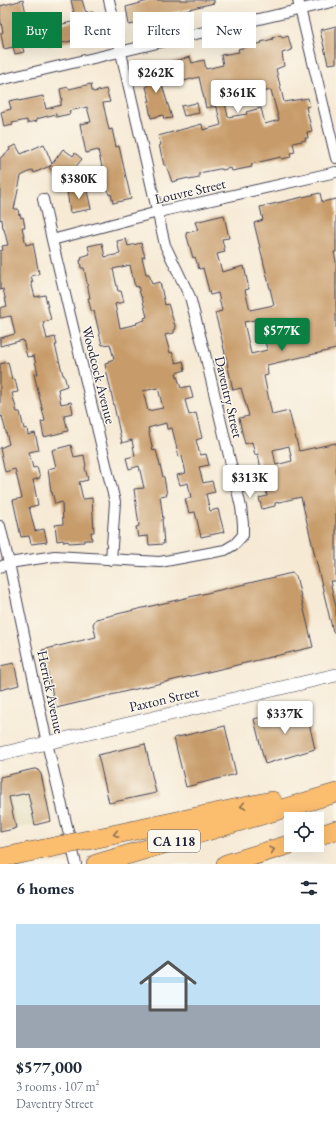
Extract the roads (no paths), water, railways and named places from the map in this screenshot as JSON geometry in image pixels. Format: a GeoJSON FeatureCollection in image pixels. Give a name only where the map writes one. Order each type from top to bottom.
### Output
{"type":"FeatureCollection","features":[{"type":"Feature","properties":{"kind":"highway"},"geometry":{"type":"LineString","coordinates":[[0,858],[336,788]]}},
{"type":"Feature","properties":{"kind":"highway","name":"CA 118"},"geometry":{"type":"LineString","coordinates":[[98,864],[336,792]]}},
{"type":"Feature","properties":{"kind":"highway"},"geometry":{"type":"LineString","coordinates":[[324,834],[336,830]]}},
{"type":"Feature","properties":{"kind":"highway"},"geometry":{"type":"LineString","coordinates":[[226,864],[284,846]]}},
{"type":"Feature","properties":{"kind":"street"},"geometry":{"type":"LineString","coordinates":[[109,0],[158,212]]}},
{"type":"Feature","properties":{"kind":"street"},"geometry":{"type":"LineString","coordinates":[[0,80],[122,51],[299,5],[336,1]]}},
{"type":"Feature","properties":{"kind":"street"},"geometry":{"type":"LineString","coordinates":[[299,5],[336,158]]}},
{"type":"Feature","properties":{"kind":"street","name":"Louvre Street"},"geometry":{"type":"LineString","coordinates":[[52,240],[158,212],[336,172]]}},
{"type":"Feature","properties":{"kind":"street","name":"Woodcock Avenue"},"geometry":{"type":"LineString","coordinates":[[43,198],[115,502],[111,560]]}},
{"type":"Feature","properties":{"kind":"street","name":"Daventry Street"},"geometry":{"type":"LineString","coordinates":[[4,565],[55,556],[160,562],[225,550],[236,544],[243,535],[244,524],[241,507],[190,297],[165,246],[158,212]]}},
{"type":"Feature","properties":{"kind":"street","name":"Herrick Avenue"},"geometry":{"type":"LineString","coordinates":[[0,526],[4,565],[76,864]]}},
{"type":"Feature","properties":{"kind":"street","name":"Paxton Street"},"geometry":{"type":"LineString","coordinates":[[0,754],[336,675]]}}]}
